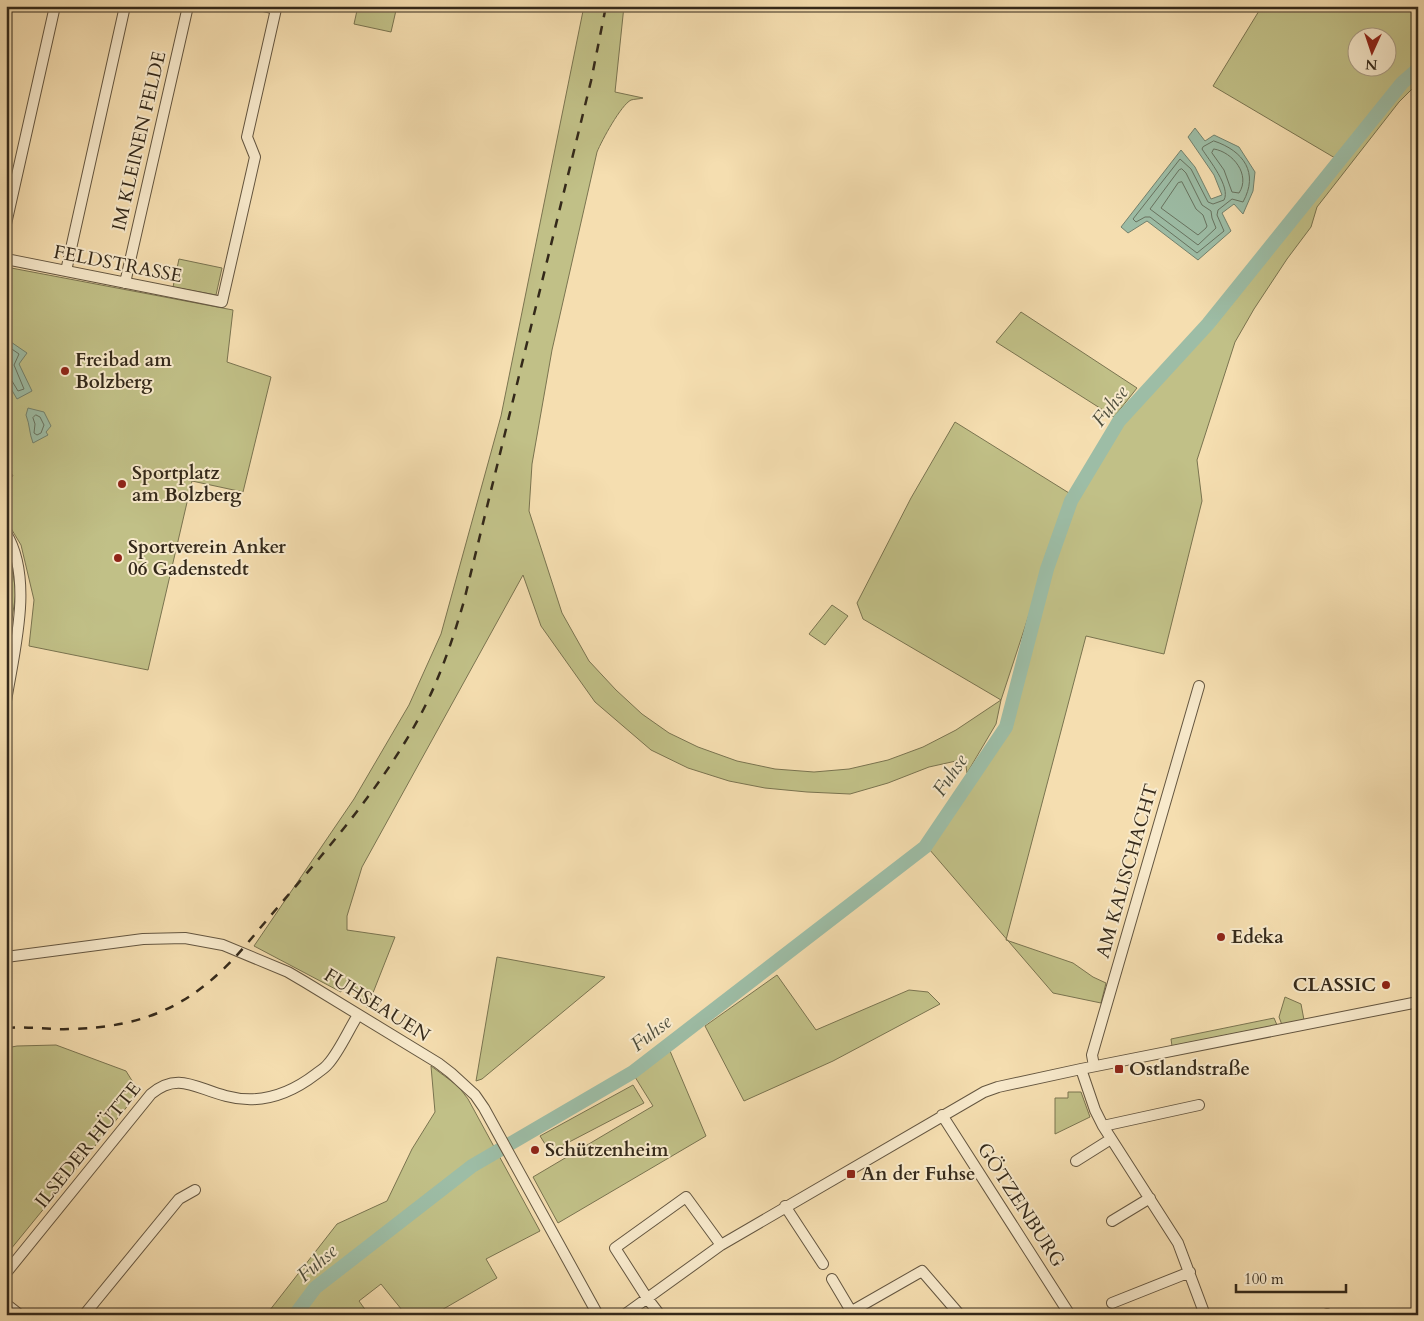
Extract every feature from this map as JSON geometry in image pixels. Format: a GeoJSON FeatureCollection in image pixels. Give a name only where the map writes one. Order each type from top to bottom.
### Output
{"type":"FeatureCollection","features":[{"type":"Feature","properties":{"kind":"street"},"geometry":{"type":"LineString","coordinates":[[6,224],[55,6]]}},
{"type":"Feature","properties":{"kind":"street"},"geometry":{"type":"LineString","coordinates":[[66,271],[125,6]]}},
{"type":"Feature","properties":{"kind":"street","name":"IM KLEINEN FELDE"},"geometry":{"type":"LineString","coordinates":[[125,283],[188,6]]}},
{"type":"Feature","properties":{"kind":"street","name":"FELDSTRASSE"},"geometry":{"type":"LineString","coordinates":[[6,259],[222,302],[255,158],[247,137],[276,9],[262,6]]}},
{"type":"Feature","properties":{"kind":"street"},"geometry":{"type":"LineString","coordinates":[[6,533],[16,552],[20,573],[16,641],[6,701]]}},
{"type":"Feature","properties":{"kind":"street","name":"AM KALISCHACHT"},"geometry":{"type":"LineString","coordinates":[[1094,1066],[1092,1055],[1199,686]]}},
{"type":"Feature","properties":{"kind":"street","name":"FUHSEAUEN"},"geometry":{"type":"LineString","coordinates":[[6,957],[143,939],[202,940],[223,945],[288,972],[438,1063],[475,1095],[503,1141],[598,1315]]}},
{"type":"Feature","properties":{"kind":"street"},"geometry":{"type":"LineString","coordinates":[[624,1315],[720,1245],[984,1092],[1081,1068],[1418,1002]]}},
{"type":"Feature","properties":{"kind":"street","name":"ILSEDER HÜTTE"},"geometry":{"type":"LineString","coordinates":[[6,1273],[151,1094],[161,1085],[177,1082],[227,1097],[253,1100],[266,1099],[305,1082],[328,1064],[358,1015]]}},
{"type":"Feature","properties":{"kind":"street"},"geometry":{"type":"LineString","coordinates":[[1081,1068],[1095,1110],[1103,1126],[1178,1243],[1205,1315]]}},
{"type":"Feature","properties":{"kind":"street"},"geometry":{"type":"LineString","coordinates":[[1103,1126],[1199,1105]]}},
{"type":"Feature","properties":{"kind":"street","name":"GÖTZENBURG"},"geometry":{"type":"LineString","coordinates":[[942,1115],[1070,1315]]}},
{"type":"Feature","properties":{"kind":"street"},"geometry":{"type":"LineString","coordinates":[[1076,1161],[1112,1139]]}},
{"type":"Feature","properties":{"kind":"street"},"geometry":{"type":"LineString","coordinates":[[84,1315],[179,1199],[195,1190]]}},
{"type":"Feature","properties":{"kind":"street"},"geometry":{"type":"LineString","coordinates":[[660,1315],[615,1248],[686,1197],[720,1245]]}},
{"type":"Feature","properties":{"kind":"street"},"geometry":{"type":"LineString","coordinates":[[1112,1221],[1150,1198]]}},
{"type":"Feature","properties":{"kind":"street"},"geometry":{"type":"LineString","coordinates":[[786,1206],[823,1264]]}},
{"type":"Feature","properties":{"kind":"street"},"geometry":{"type":"LineString","coordinates":[[832,1279],[848,1313],[922,1271],[960,1315]]}},
{"type":"Feature","properties":{"kind":"street"},"geometry":{"type":"LineString","coordinates":[[1112,1303],[1190,1272]]}},
{"type":"Feature","properties":{"kind":"street"},"geometry":{"type":"LineString","coordinates":[[6,1304],[20,1315]]}},
{"type":"Feature","properties":{"kind":"shaded area"},"geometry":{"type":"Polygon","coordinates":[[[358,6],[397,6],[391,32],[354,24],[358,6]]]}},
{"type":"Feature","properties":{"kind":"shaded area"},"geometry":{"type":"Polygon","coordinates":[[[584,6],[624,6],[615,92],[643,98],[631,100],[627,103],[617,115],[597,152],[552,350],[532,464],[529,511],[562,613],[589,661],[642,714],[669,733],[698,747],[737,761],[775,769],[814,772],[849,769],[888,760],[923,747],[956,730],[1001,700],[996,724],[967,773],[965,759],[929,767],[888,783],[850,794],[765,788],[729,781],[688,768],[651,750],[595,702],[541,626],[523,575],[362,867],[347,916],[347,930],[395,937],[367,1008],[354,985],[343,987],[341,992],[254,946],[354,799],[409,705],[441,634],[501,416],[584,6]]]}},
{"type":"Feature","properties":{"kind":"shaded area"},"geometry":{"type":"Polygon","coordinates":[[[1262,6],[1418,6],[1418,64],[1408,73],[1367,124],[1335,158],[1213,86],[1262,6]]]}},
{"type":"Feature","properties":{"kind":"shaded area"},"geometry":{"type":"Polygon","coordinates":[[[1418,74],[1418,83],[1399,102],[1317,207],[1311,227],[1287,259],[1235,342],[1197,460],[1202,501],[1164,654],[1086,636],[1006,939],[929,849],[1008,728],[1051,571],[1073,508],[1125,420],[1219,319],[1348,154],[1409,82],[1418,74]]]}},
{"type":"Feature","properties":{"kind":"shaded area"},"geometry":{"type":"Polygon","coordinates":[[[179,259],[222,268],[216,295],[173,287],[179,259]]]}},
{"type":"Feature","properties":{"kind":"shaded area","name":"Sportplatz am Bolzberg"},"geometry":{"type":"Polygon","coordinates":[[[6,267],[233,310],[227,362],[271,377],[243,492],[192,481],[148,670],[29,646],[34,600],[21,545],[6,520],[6,480],[13,476],[6,464],[6,267]]]}},
{"type":"Feature","properties":{"kind":"shaded area"},"geometry":{"type":"Polygon","coordinates":[[[1021,312],[1137,388],[1114,417],[996,342],[1021,312]]]}},
{"type":"Feature","properties":{"kind":"shaded area"},"geometry":{"type":"Polygon","coordinates":[[[955,422],[1069,493],[1001,700],[863,619],[857,603],[911,498],[955,422]]]}},
{"type":"Feature","properties":{"kind":"shaded area"},"geometry":{"type":"Polygon","coordinates":[[[6,544],[9,549],[16,592],[6,659],[6,544]]]}},
{"type":"Feature","properties":{"kind":"shaded area"},"geometry":{"type":"Polygon","coordinates":[[[832,605],[848,616],[825,645],[809,634],[832,605]]]}},
{"type":"Feature","properties":{"kind":"shaded area"},"geometry":{"type":"Polygon","coordinates":[[[1008,941],[1073,963],[1093,977],[1106,983],[1101,1003],[1053,993],[1008,941]]]}},
{"type":"Feature","properties":{"kind":"shaded area"},"geometry":{"type":"Polygon","coordinates":[[[497,957],[605,977],[482,1079],[476,1081],[497,957]]]}},
{"type":"Feature","properties":{"kind":"shaded area"},"geometry":{"type":"Polygon","coordinates":[[[777,975],[816,1030],[909,990],[928,992],[940,1004],[833,1061],[744,1101],[705,1026],[777,975]]]}},
{"type":"Feature","properties":{"kind":"shaded area"},"geometry":{"type":"Polygon","coordinates":[[[1285,997],[1301,1004],[1304,1020],[1282,1025],[1279,1017],[1285,997]]]}},
{"type":"Feature","properties":{"kind":"shaded area"},"geometry":{"type":"Polygon","coordinates":[[[1274,1018],[1277,1025],[1172,1046],[1171,1039],[1274,1018]]]}},
{"type":"Feature","properties":{"kind":"shaded area"},"geometry":{"type":"Polygon","coordinates":[[[56,1045],[126,1071],[139,1092],[6,1255],[6,1048],[56,1045]]]}},
{"type":"Feature","properties":{"kind":"shaded area"},"geometry":{"type":"Polygon","coordinates":[[[670,1051],[706,1136],[558,1223],[533,1177],[653,1106],[635,1077],[670,1051]]]}},
{"type":"Feature","properties":{"kind":"shaded area"},"geometry":{"type":"Polygon","coordinates":[[[431,1066],[458,1086],[468,1099],[540,1231],[486,1259],[497,1278],[433,1315],[406,1315],[381,1284],[359,1301],[369,1315],[266,1315],[337,1224],[387,1201],[412,1149],[435,1112],[431,1066]]]}},
{"type":"Feature","properties":{"kind":"shaded area"},"geometry":{"type":"Polygon","coordinates":[[[633,1085],[644,1103],[550,1152],[540,1136],[633,1085]]]}},
{"type":"Feature","properties":{"kind":"shaded area"},"geometry":{"type":"Polygon","coordinates":[[[1068,1092],[1081,1092],[1090,1117],[1055,1134],[1055,1098],[1068,1098],[1068,1092]]]}},
{"type":"Feature","properties":{"kind":"water"},"geometry":{"type":"Polygon","coordinates":[[[1195,128],[1205,141],[1214,135],[1239,147],[1255,172],[1253,191],[1243,214],[1234,204],[1222,213],[1231,231],[1198,260],[1147,221],[1128,233],[1121,227],[1181,150],[1195,167],[1211,199],[1222,195],[1214,175],[1188,137],[1195,128]]]}},
{"type":"Feature","properties":{"kind":"water"},"geometry":{"type":"Polygon","coordinates":[[[8,340],[27,353],[19,364],[32,391],[17,399],[6,380],[6,341],[8,340]]]}},
{"type":"Feature","properties":{"kind":"water"},"geometry":{"type":"Polygon","coordinates":[[[28,408],[44,412],[51,426],[46,432],[48,435],[33,443],[26,415],[28,408]]]}},
{"type":"Feature","properties":{"kind":"waterway","name":"Fuhse"},"geometry":{"type":"LineString","coordinates":[[295,1315],[315,1288],[472,1166],[633,1072],[925,847],[1006,727],[1047,569],[1071,501],[1119,421],[1208,324],[1402,83],[1418,69]]}},
{"type":"Feature","properties":{"kind":"railway"},"geometry":{"type":"LineString","coordinates":[[6,1028],[71,1029],[124,1023],[147,1017],[189,997],[209,982],[246,945],[340,834],[383,776],[403,745],[421,714],[440,672],[464,601],[591,81],[606,6]]}},
{"type":"Feature","properties":{"kind":"place","name":"Freibad am Bolzberg"},"geometry":{"type":"Point","coordinates":[65,371]}},
{"type":"Feature","properties":{"kind":"place","name":"Sportplatz am Bolzberg"},"geometry":{"type":"Point","coordinates":[122,484]}},
{"type":"Feature","properties":{"kind":"place","name":"Sportverein Anker 06 Gadenstedt"},"geometry":{"type":"Point","coordinates":[118,558]}},
{"type":"Feature","properties":{"kind":"place","name":"Edeka"},"geometry":{"type":"Point","coordinates":[1221,937]}},
{"type":"Feature","properties":{"kind":"place","name":"CLASSIC"},"geometry":{"type":"Point","coordinates":[1386,985]}},
{"type":"Feature","properties":{"kind":"place","name":"Ostlandstraße"},"geometry":{"type":"Point","coordinates":[1119,1069]}},
{"type":"Feature","properties":{"kind":"place","name":"Schützenheim"},"geometry":{"type":"Point","coordinates":[535,1150]}},
{"type":"Feature","properties":{"kind":"place","name":"An der Fuhse"},"geometry":{"type":"Point","coordinates":[851,1174]}}]}
